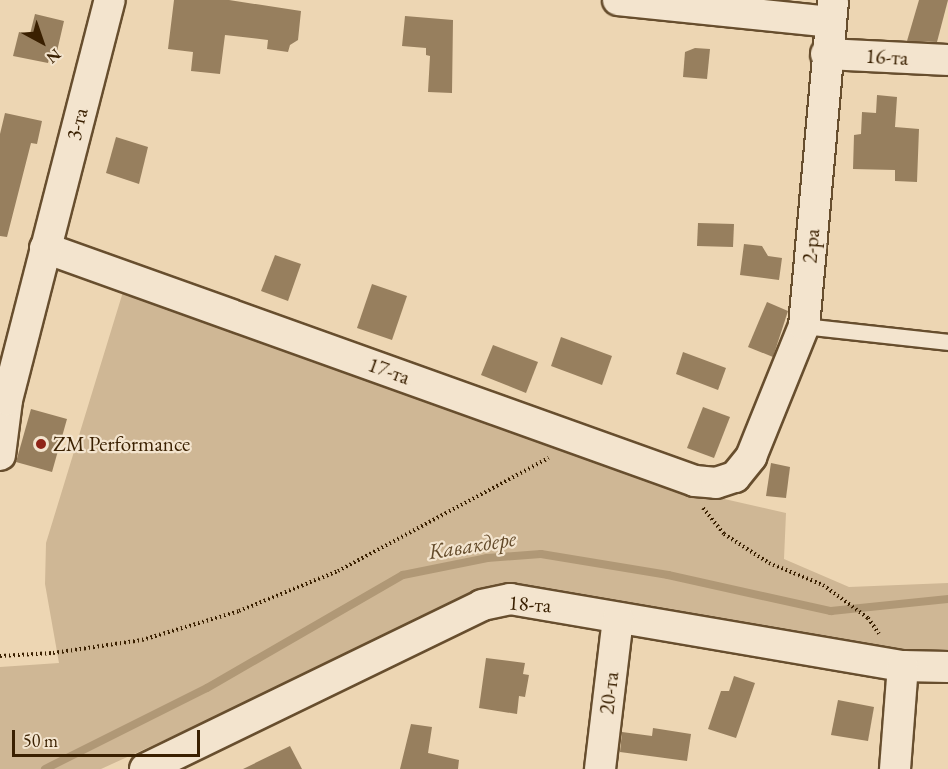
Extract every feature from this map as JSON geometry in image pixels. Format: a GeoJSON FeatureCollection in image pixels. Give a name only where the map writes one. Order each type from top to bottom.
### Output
{"type":"FeatureCollection","features":[{"type":"Feature","properties":{"kind":"street","name":"3-та"},"geometry":{"type":"LineString","coordinates":[[0,455],[7,400],[110,0]]}},
{"type":"Feature","properties":{"kind":"street"},"geometry":{"type":"LineString","coordinates":[[618,0],[831,11]]}},
{"type":"Feature","properties":{"kind":"street","name":"2-ра"},"geometry":{"type":"LineString","coordinates":[[735,477],[751,457],[804,326],[831,11]]}},
{"type":"Feature","properties":{"kind":"street","name":"16-та"},"geometry":{"type":"LineString","coordinates":[[826,54],[948,60]]}},
{"type":"Feature","properties":{"kind":"street","name":"17-та"},"geometry":{"type":"LineString","coordinates":[[45,248],[695,481],[716,483],[735,477]]}},
{"type":"Feature","properties":{"kind":"street","name":"18-та"},"geometry":{"type":"LineString","coordinates":[[145,769],[482,605],[510,600],[538,602],[618,618],[903,666],[948,667]]}},
{"type":"Feature","properties":{"kind":"street","name":"20-та"},"geometry":{"type":"LineString","coordinates":[[600,769],[618,618]]}},
{"type":"Feature","properties":{"kind":"street"},"geometry":{"type":"LineString","coordinates":[[895,769],[903,666]]}},
{"type":"Feature","properties":{"kind":"lane"},"geometry":{"type":"LineString","coordinates":[[804,326],[948,342]]}},
{"type":"Feature","properties":{"kind":"path"},"geometry":{"type":"LineString","coordinates":[[0,656],[53,653],[142,640],[239,611],[339,571],[582,441]]}},
{"type":"Feature","properties":{"kind":"path"},"geometry":{"type":"LineString","coordinates":[[695,481],[705,513],[724,534],[769,562],[823,585],[868,618],[903,666]]}},
{"type":"Feature","properties":{"kind":"shaded area"},"geometry":{"type":"Polygon","coordinates":[[[126,282],[698,493],[786,513],[784,559],[849,587],[948,583],[948,656],[888,655],[478,597],[101,769],[0,769],[0,667],[59,663],[45,584],[46,543],[126,282]]]}},
{"type":"Feature","properties":{"kind":"building"},"geometry":{"type":"Polygon","coordinates":[[[174,0],[229,0],[301,11],[298,40],[290,45],[288,52],[267,49],[268,40],[225,35],[220,74],[191,71],[193,52],[168,49],[174,0]]]}},
{"type":"Feature","properties":{"kind":"building"},"geometry":{"type":"Polygon","coordinates":[[[919,0],[948,0],[937,42],[907,41],[919,0]]]}},
{"type":"Feature","properties":{"kind":"building"},"geometry":{"type":"Polygon","coordinates":[[[35,14],[64,21],[55,60],[49,59],[48,63],[13,56],[19,32],[30,34],[35,14]]]}},
{"type":"Feature","properties":{"kind":"building"},"geometry":{"type":"Polygon","coordinates":[[[405,16],[453,20],[452,93],[428,92],[430,56],[426,55],[426,48],[402,46],[405,16]]]}},
{"type":"Feature","properties":{"kind":"building"},"geometry":{"type":"Polygon","coordinates":[[[695,48],[710,49],[707,79],[683,77],[685,52],[695,48]]]}},
{"type":"Feature","properties":{"kind":"building"},"geometry":{"type":"Polygon","coordinates":[[[877,95],[897,97],[895,127],[919,129],[917,182],[895,181],[895,170],[853,169],[854,135],[861,134],[862,112],[876,113],[877,95]]]}},
{"type":"Feature","properties":{"kind":"building"},"geometry":{"type":"Polygon","coordinates":[[[5,113],[42,121],[37,144],[31,143],[7,237],[0,236],[0,134],[5,113]]]}},
{"type":"Feature","properties":{"kind":"building"},"geometry":{"type":"Polygon","coordinates":[[[116,137],[148,147],[139,184],[106,173],[116,137]]]}},
{"type":"Feature","properties":{"kind":"building"},"geometry":{"type":"Polygon","coordinates":[[[698,223],[734,224],[733,247],[697,246],[698,223]]]}},
{"type":"Feature","properties":{"kind":"building"},"geometry":{"type":"Polygon","coordinates":[[[744,244],[762,246],[768,256],[782,258],[779,280],[740,275],[744,244]]]}},
{"type":"Feature","properties":{"kind":"building"},"geometry":{"type":"Polygon","coordinates":[[[275,255],[301,264],[288,301],[261,291],[275,255]]]}},
{"type":"Feature","properties":{"kind":"building"},"geometry":{"type":"Polygon","coordinates":[[[372,284],[407,296],[392,340],[357,328],[372,284]]]}},
{"type":"Feature","properties":{"kind":"building"},"geometry":{"type":"Polygon","coordinates":[[[767,302],[788,311],[773,357],[748,347],[767,302]]]}},
{"type":"Feature","properties":{"kind":"building"},"geometry":{"type":"Polygon","coordinates":[[[561,337],[612,356],[602,385],[551,366],[561,337]]]}},
{"type":"Feature","properties":{"kind":"building"},"geometry":{"type":"Polygon","coordinates":[[[493,345],[538,362],[526,393],[481,375],[493,345]]]}},
{"type":"Feature","properties":{"kind":"building"},"geometry":{"type":"Polygon","coordinates":[[[683,352],[726,368],[718,390],[676,374],[683,352]]]}},
{"type":"Feature","properties":{"kind":"building"},"geometry":{"type":"Polygon","coordinates":[[[703,407],[730,417],[714,458],[687,448],[703,407]]]}},
{"type":"Feature","properties":{"kind":"building","name":"ZM Performance"},"geometry":{"type":"Polygon","coordinates":[[[31,409],[67,419],[52,472],[16,462],[31,409]]]}},
{"type":"Feature","properties":{"kind":"building"},"geometry":{"type":"Polygon","coordinates":[[[771,463],[790,467],[786,498],[766,496],[771,463]]]}},
{"type":"Feature","properties":{"kind":"building"},"geometry":{"type":"Polygon","coordinates":[[[486,658],[525,663],[523,674],[529,675],[525,697],[519,696],[517,714],[479,708],[486,658]]]}},
{"type":"Feature","properties":{"kind":"building"},"geometry":{"type":"Polygon","coordinates":[[[734,676],[755,683],[736,738],[708,729],[721,691],[729,691],[734,676]]]}},
{"type":"Feature","properties":{"kind":"building"},"geometry":{"type":"Polygon","coordinates":[[[838,700],[874,707],[868,741],[831,735],[838,700]]]}},
{"type":"Feature","properties":{"kind":"building"},"geometry":{"type":"Polygon","coordinates":[[[411,724],[432,727],[428,753],[459,760],[458,769],[400,769],[411,724]]]}},
{"type":"Feature","properties":{"kind":"building"},"geometry":{"type":"Polygon","coordinates":[[[653,728],[691,734],[687,761],[620,752],[622,732],[652,736],[653,728]]]}},
{"type":"Feature","properties":{"kind":"building"},"geometry":{"type":"Polygon","coordinates":[[[290,746],[302,769],[243,769],[290,746]]]}},
{"type":"Feature","properties":{"kind":"waterway","name":"Кавакдере"},"geometry":{"type":"LineString","coordinates":[[45,769],[207,688],[403,575],[487,558],[541,554],[668,575],[831,611],[948,599]]}},
{"type":"Feature","properties":{"kind":"place","name":"ZM Performance"},"geometry":{"type":"Point","coordinates":[41,444]}}]}
